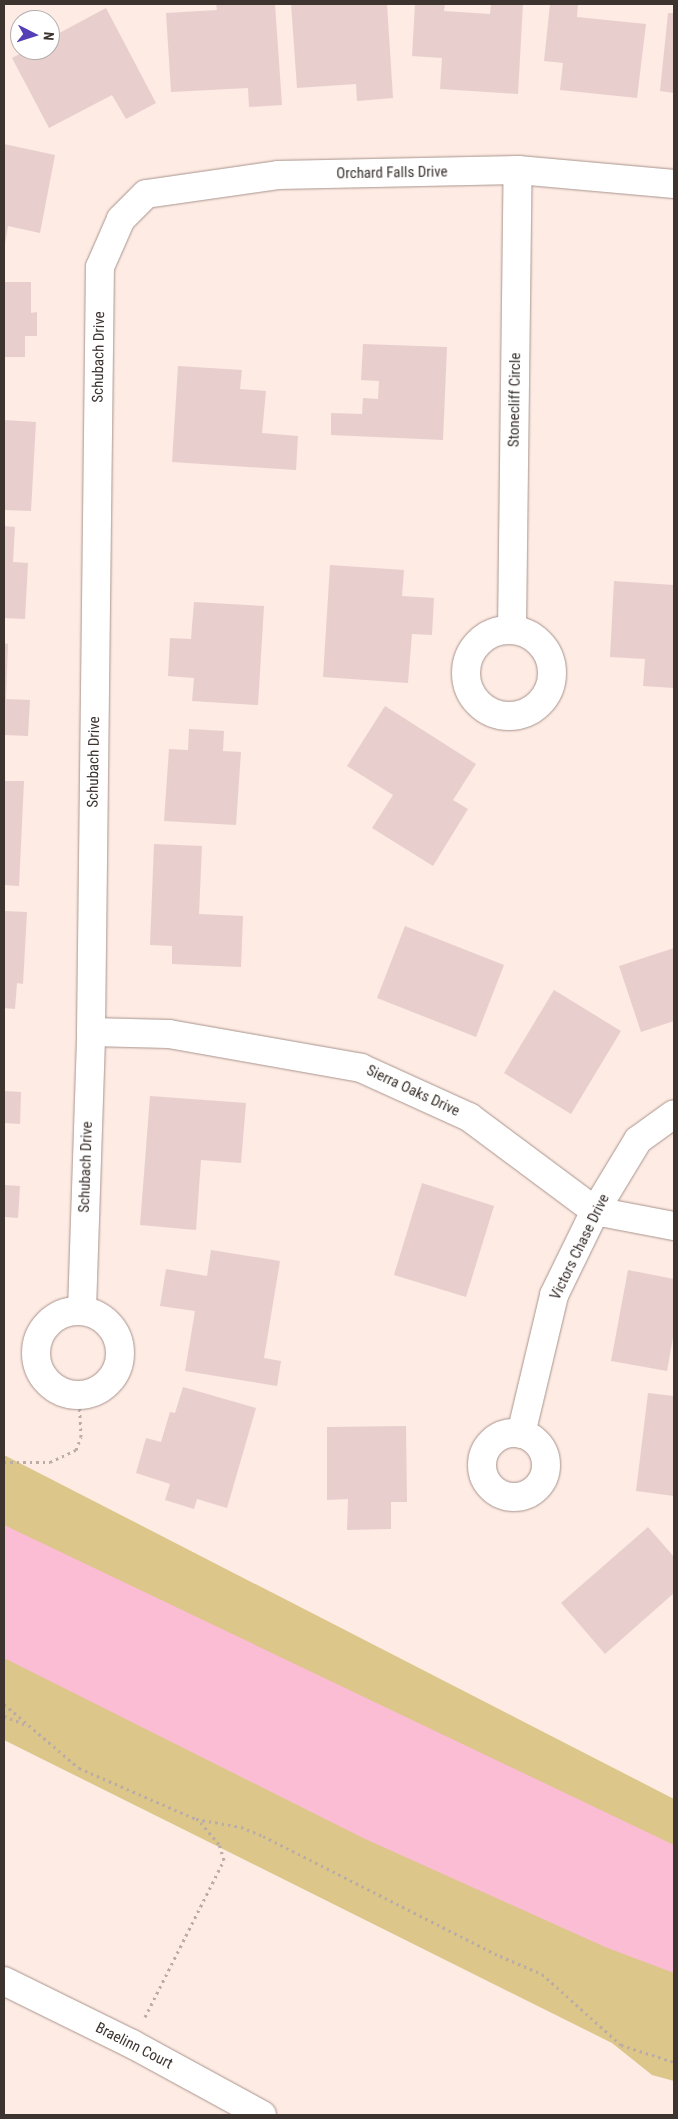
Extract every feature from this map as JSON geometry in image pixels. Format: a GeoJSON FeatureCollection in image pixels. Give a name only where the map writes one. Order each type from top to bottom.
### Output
{"type":"FeatureCollection","features":[{"type":"Feature","properties":{"kind":"street","name":"Orchard Falls Drive"},"geometry":{"type":"LineString","coordinates":[[121,219],[146,194],[278,175],[518,170],[674,184]]}},
{"type":"Feature","properties":{"kind":"street","name":"Stonecliff Circle"},"geometry":{"type":"LineString","coordinates":[[512,630],[518,170]]}},
{"type":"Feature","properties":{"kind":"street","name":"Schubach Drive"},"geometry":{"type":"LineString","coordinates":[[82,1310],[91,1032],[100,267],[121,219]]}},
{"type":"Feature","properties":{"kind":"street","name":"Sierra Oaks Drive"},"geometry":{"type":"LineString","coordinates":[[91,1032],[170,1034],[361,1068],[469,1117],[595,1211],[674,1226]]}},
{"type":"Feature","properties":{"kind":"street","name":"Victors Chase Drive"},"geometry":{"type":"LineString","coordinates":[[521,1434],[554,1295],[595,1211],[638,1140],[674,1114]]}},
{"type":"Feature","properties":{"kind":"street"},"geometry":{"type":"LineString","coordinates":[[82,1310],[98,1315],[111,1326],[118,1340],[120,1356],[116,1372],[105,1386],[91,1394],[79,1394],[58,1390],[45,1380],[38,1365],[35,1349],[40,1333],[50,1320],[65,1312],[82,1310]]}},
{"type":"Feature","properties":{"kind":"street","name":"Braelinn Court"},"geometry":{"type":"LineString","coordinates":[[4,1981],[132,2044],[262,2115]]}},
{"type":"Feature","properties":{"kind":"path"},"geometry":{"type":"LineString","coordinates":[[4,1462],[50,1462],[76,1450],[81,1437],[79,1394]]}},
{"type":"Feature","properties":{"kind":"path"},"geometry":{"type":"LineString","coordinates":[[4,1704],[26,1725],[79,1768],[196,1819],[241,1827],[263,1836],[500,1956],[542,1974],[621,2045],[674,2062]]}},
{"type":"Feature","properties":{"kind":"path"},"geometry":{"type":"LineString","coordinates":[[4,1716],[26,1725]]}},
{"type":"Feature","properties":{"kind":"path"},"geometry":{"type":"LineString","coordinates":[[132,2044],[224,1860],[219,1844],[196,1819]]}},
{"type":"Feature","properties":{"kind":"shaded area"},"geometry":{"type":"Polygon","coordinates":[[[4,1455],[674,1799],[674,2081],[652,2075],[612,2043],[4,1740],[4,1455]]]}},
{"type":"Feature","properties":{"kind":"shaded area"},"geometry":{"type":"Polygon","coordinates":[[[4,1525],[674,1845],[674,1973],[605,1947],[363,1838],[4,1658],[4,1525]]]}},
{"type":"Feature","properties":{"kind":"building"},"geometry":{"type":"Polygon","coordinates":[[[216,4],[275,4],[282,105],[249,107],[248,88],[171,92],[166,13],[217,10],[216,4]]]}},
{"type":"Feature","properties":{"kind":"building"},"geometry":{"type":"Polygon","coordinates":[[[291,4],[387,4],[393,98],[357,101],[356,84],[297,88],[291,4]]]}},
{"type":"Feature","properties":{"kind":"building"},"geometry":{"type":"Polygon","coordinates":[[[415,4],[445,4],[444,11],[490,14],[491,4],[523,4],[518,94],[440,89],[442,58],[412,56],[415,4]]]}},
{"type":"Feature","properties":{"kind":"building"},"geometry":{"type":"Polygon","coordinates":[[[550,4],[578,4],[577,17],[646,24],[637,98],[560,90],[563,63],[544,61],[550,4]]]}},
{"type":"Feature","properties":{"kind":"building"},"geometry":{"type":"Polygon","coordinates":[[[106,8],[156,103],[126,119],[112,95],[49,128],[13,60],[60,60],[60,33],[106,8]]]}},
{"type":"Feature","properties":{"kind":"building"},"geometry":{"type":"Polygon","coordinates":[[[668,13],[674,13],[674,93],[660,91],[668,13]]]}},
{"type":"Feature","properties":{"kind":"building"},"geometry":{"type":"Polygon","coordinates":[[[4,144],[55,155],[40,233],[8,226],[5,244],[4,144]]]}},
{"type":"Feature","properties":{"kind":"building"},"geometry":{"type":"Polygon","coordinates":[[[4,282],[31,282],[31,313],[37,312],[37,336],[25,336],[25,357],[4,357],[4,282]]]}},
{"type":"Feature","properties":{"kind":"building"},"geometry":{"type":"Polygon","coordinates":[[[363,344],[447,347],[443,440],[331,435],[331,413],[362,414],[363,398],[378,399],[379,381],[361,380],[363,344]]]}},
{"type":"Feature","properties":{"kind":"building"},"geometry":{"type":"Polygon","coordinates":[[[178,366],[242,370],[240,389],[266,391],[262,433],[298,436],[296,470],[172,462],[178,366]]]}},
{"type":"Feature","properties":{"kind":"building"},"geometry":{"type":"Polygon","coordinates":[[[4,420],[36,422],[31,511],[4,510],[4,420]]]}},
{"type":"Feature","properties":{"kind":"building"},"geometry":{"type":"Polygon","coordinates":[[[4,526],[15,527],[13,562],[28,563],[25,619],[4,618],[4,526]]]}},
{"type":"Feature","properties":{"kind":"building"},"geometry":{"type":"Polygon","coordinates":[[[330,565],[404,570],[402,596],[434,598],[432,635],[412,634],[408,683],[323,677],[330,565]]]}},
{"type":"Feature","properties":{"kind":"building"},"geometry":{"type":"Polygon","coordinates":[[[614,581],[674,585],[674,688],[643,686],[645,659],[610,657],[614,581]]]}},
{"type":"Feature","properties":{"kind":"building"},"geometry":{"type":"Polygon","coordinates":[[[194,602],[264,606],[258,705],[192,701],[194,678],[168,676],[170,638],[191,639],[194,602]]]}},
{"type":"Feature","properties":{"kind":"building"},"geometry":{"type":"Polygon","coordinates":[[[4,643],[8,644],[6,699],[30,700],[28,736],[4,735],[4,643]]]}},
{"type":"Feature","properties":{"kind":"building"},"geometry":{"type":"Polygon","coordinates":[[[385,706],[476,764],[453,800],[468,809],[433,866],[372,828],[393,795],[347,766],[385,706]]]}},
{"type":"Feature","properties":{"kind":"building"},"geometry":{"type":"Polygon","coordinates":[[[189,729],[224,731],[223,751],[241,752],[236,825],[164,821],[169,749],[188,750],[189,729]]]}},
{"type":"Feature","properties":{"kind":"building"},"geometry":{"type":"Polygon","coordinates":[[[4,781],[24,781],[19,886],[4,885],[4,781]]]}},
{"type":"Feature","properties":{"kind":"building"},"geometry":{"type":"Polygon","coordinates":[[[154,844],[202,846],[199,914],[243,916],[241,967],[172,964],[172,946],[150,945],[154,844]]]}},
{"type":"Feature","properties":{"kind":"building"},"geometry":{"type":"Polygon","coordinates":[[[4,911],[27,912],[23,984],[17,983],[15,1009],[4,1008],[4,911]]]}},
{"type":"Feature","properties":{"kind":"building"},"geometry":{"type":"Polygon","coordinates":[[[405,926],[504,965],[476,1037],[377,998],[405,926]]]}},
{"type":"Feature","properties":{"kind":"building"},"geometry":{"type":"Polygon","coordinates":[[[674,948],[674,1021],[641,1032],[619,966],[674,948]]]}},
{"type":"Feature","properties":{"kind":"building"},"geometry":{"type":"Polygon","coordinates":[[[554,990],[621,1031],[571,1114],[504,1073],[554,990]]]}},
{"type":"Feature","properties":{"kind":"building"},"geometry":{"type":"Polygon","coordinates":[[[4,1091],[21,1092],[20,1124],[4,1123],[4,1091]]]}},
{"type":"Feature","properties":{"kind":"building"},"geometry":{"type":"Polygon","coordinates":[[[150,1096],[246,1103],[241,1163],[201,1160],[196,1230],[140,1225],[150,1096]]]}},
{"type":"Feature","properties":{"kind":"building"},"geometry":{"type":"Polygon","coordinates":[[[422,1183],[494,1206],[466,1297],[394,1275],[422,1183]]]}},
{"type":"Feature","properties":{"kind":"building"},"geometry":{"type":"Polygon","coordinates":[[[4,1185],[20,1186],[18,1218],[4,1217],[4,1185]]]}},
{"type":"Feature","properties":{"kind":"building"},"geometry":{"type":"Polygon","coordinates":[[[211,1250],[280,1261],[264,1358],[281,1361],[277,1386],[185,1371],[195,1311],[160,1306],[166,1269],[207,1276],[211,1250]]]}},
{"type":"Feature","properties":{"kind":"building"},"geometry":{"type":"Polygon","coordinates":[[[628,1270],[674,1279],[674,1332],[667,1371],[611,1361],[628,1270]]]}},
{"type":"Feature","properties":{"kind":"building"},"geometry":{"type":"Polygon","coordinates":[[[183,1387],[256,1408],[227,1508],[197,1499],[194,1509],[165,1500],[170,1484],[136,1473],[146,1438],[161,1442],[170,1412],[175,1413],[183,1387]]]}},
{"type":"Feature","properties":{"kind":"building"},"geometry":{"type":"Polygon","coordinates":[[[648,1393],[674,1396],[674,1496],[636,1491],[648,1393]]]}},
{"type":"Feature","properties":{"kind":"building"},"geometry":{"type":"Polygon","coordinates":[[[406,1426],[407,1502],[391,1502],[391,1529],[347,1530],[348,1499],[327,1500],[327,1427],[406,1426]]]}},
{"type":"Feature","properties":{"kind":"building"},"geometry":{"type":"Polygon","coordinates":[[[648,1527],[674,1557],[674,1593],[605,1654],[561,1603],[648,1527]]]}}]}
